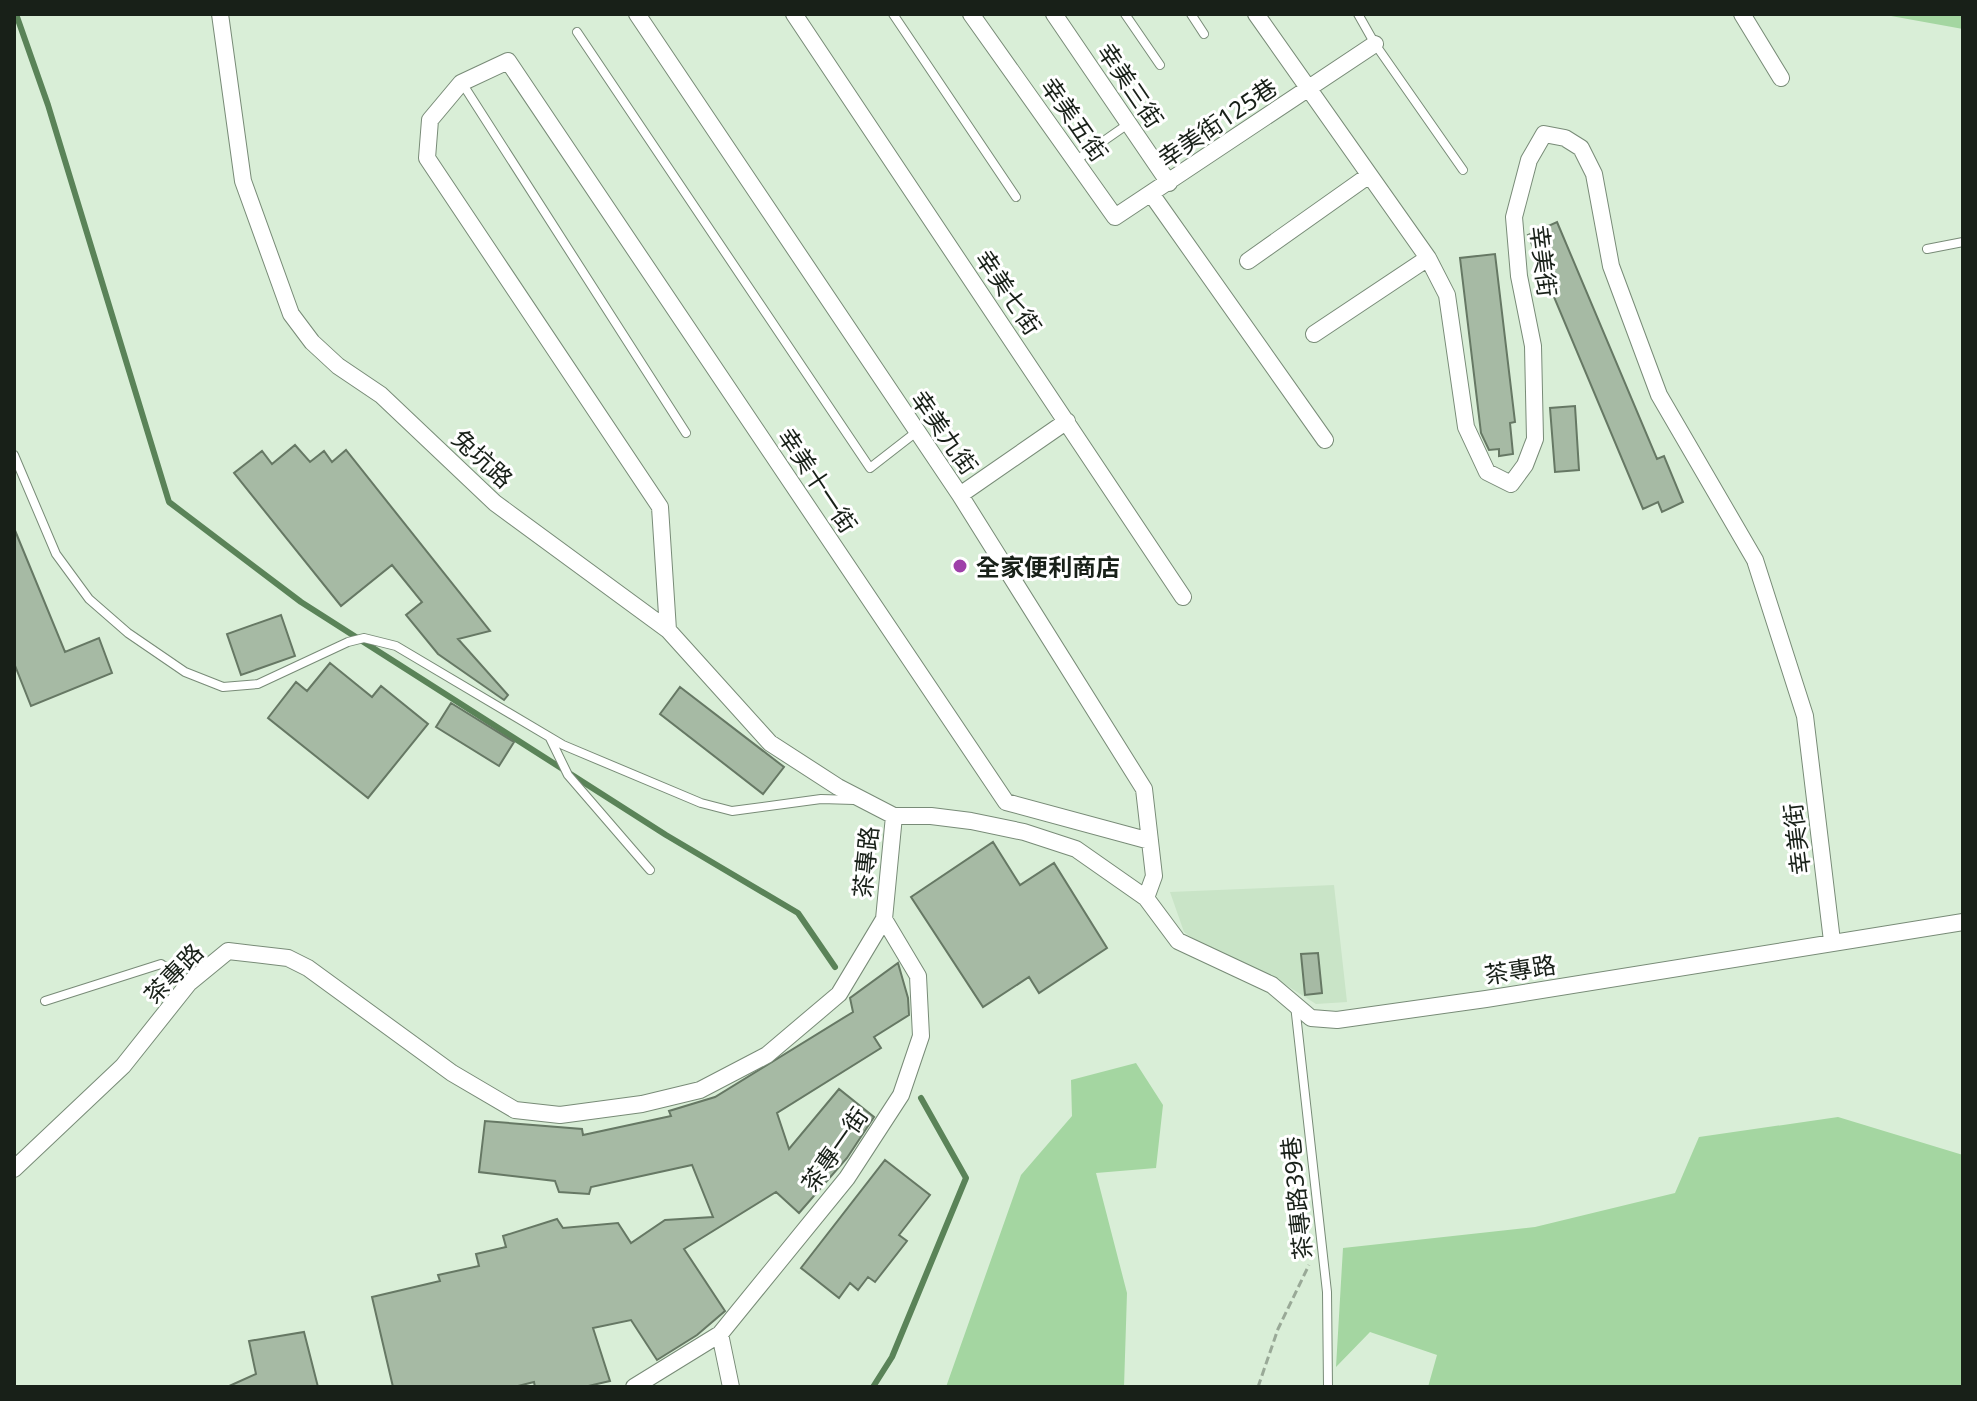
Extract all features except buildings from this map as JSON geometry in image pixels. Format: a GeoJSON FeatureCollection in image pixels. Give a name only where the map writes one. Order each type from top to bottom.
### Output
{"type":"FeatureCollection","features":[{"type":"Feature","properties":{"kind":"street","name":"兔坑路"},"geometry":{"type":"LineString","coordinates":[[220,14],[243,181],[291,314],[312,342],[338,366],[381,395],[495,503],[668,630],[770,743],[894,816]]}},
{"type":"Feature","properties":{"kind":"street","name":"幸美九街"},"geometry":{"type":"LineString","coordinates":[[637,14],[915,433],[960,495],[1144,789],[1154,876],[1146,898]]}},
{"type":"Feature","properties":{"kind":"street","name":"幸美七街"},"geometry":{"type":"LineString","coordinates":[[794,14],[1183,597]]}},
{"type":"Feature","properties":{"kind":"street","name":"幸美五街"},"geometry":{"type":"LineString","coordinates":[[971,14],[1115,217],[1152,195]]}},
{"type":"Feature","properties":{"kind":"street","name":"幸美三街"},"geometry":{"type":"LineString","coordinates":[[1054,14],[1169,183]]}},
{"type":"Feature","properties":{"kind":"street","name":"幸美街"},"geometry":{"type":"LineString","coordinates":[[1256,14],[1428,258],[1447,295],[1466,427],[1487,472],[1511,484],[1525,465],[1535,439],[1533,346],[1519,276],[1514,217],[1520,186],[1544,134],[1565,138],[1581,148],[1594,174],[1611,266],[1659,395],[1755,560],[1805,716],[1832,941]]}},
{"type":"Feature","properties":{"kind":"street"},"geometry":{"type":"LineString","coordinates":[[1742,14],[1781,78]]}},
{"type":"Feature","properties":{"kind":"street","name":"幸美街125巷"},"geometry":{"type":"LineString","coordinates":[[1152,195],[1241,131],[1309,91],[1375,44]]}},
{"type":"Feature","properties":{"kind":"street","name":"幸美十一街"},"geometry":{"type":"LineString","coordinates":[[461,83],[508,61],[1006,802],[1150,841]]}},
{"type":"Feature","properties":{"kind":"street"},"geometry":{"type":"LineString","coordinates":[[461,83],[430,120],[427,158],[660,507],[668,630]]}},
{"type":"Feature","properties":{"kind":"street"},"geometry":{"type":"LineString","coordinates":[[1248,261],[1368,176]]}},
{"type":"Feature","properties":{"kind":"street"},"geometry":{"type":"LineString","coordinates":[[1152,195],[1325,440]]}},
{"type":"Feature","properties":{"kind":"street"},"geometry":{"type":"LineString","coordinates":[[1314,334],[1428,258]]}},
{"type":"Feature","properties":{"kind":"street"},"geometry":{"type":"LineString","coordinates":[[960,495],[1067,421]]}},
{"type":"Feature","properties":{"kind":"street","name":"茶專路"},"geometry":{"type":"LineString","coordinates":[[14,1169],[123,1066],[189,983],[228,951],[288,958],[308,968],[452,1073],[515,1110],[560,1115],[642,1104],[700,1090],[767,1055],[839,994],[884,919],[894,816],[971,821],[1076,849],[1146,898],[1178,941],[1272,985],[1311,1018],[1337,1020],[1963,922]]}},
{"type":"Feature","properties":{"kind":"street","name":"茶專一街"},"geometry":{"type":"LineString","coordinates":[[634,1387],[720,1334],[847,1178],[901,1095],[921,1036],[918,976],[884,919]]}},
{"type":"Feature","properties":{"kind":"street"},"geometry":{"type":"LineString","coordinates":[[720,1334],[731,1387]]}},
{"type":"Feature","properties":{"kind":"lane"},"geometry":{"type":"LineString","coordinates":[[893,14],[1016,197]]}},
{"type":"Feature","properties":{"kind":"lane"},"geometry":{"type":"LineString","coordinates":[[1125,14],[1160,65]]}},
{"type":"Feature","properties":{"kind":"lane"},"geometry":{"type":"LineString","coordinates":[[1191,14],[1204,34]]}},
{"type":"Feature","properties":{"kind":"lane"},"geometry":{"type":"LineString","coordinates":[[1358,14],[1375,44],[1463,170]]}},
{"type":"Feature","properties":{"kind":"lane"},"geometry":{"type":"LineString","coordinates":[[577,32],[870,468],[915,433]]}},
{"type":"Feature","properties":{"kind":"lane"},"geometry":{"type":"LineString","coordinates":[[461,83],[686,433]]}},
{"type":"Feature","properties":{"kind":"lane"},"geometry":{"type":"LineString","coordinates":[[1075,161],[1129,124]]}},
{"type":"Feature","properties":{"kind":"lane"},"geometry":{"type":"LineString","coordinates":[[1927,249],[1963,242]]}},
{"type":"Feature","properties":{"kind":"lane"},"geometry":{"type":"LineString","coordinates":[[14,455],[56,554],[89,599],[128,633],[185,672],[223,687],[258,684],[348,642],[364,638],[396,646],[549,738],[656,785],[732,811],[821,799],[863,800]]}},
{"type":"Feature","properties":{"kind":"lane"},"geometry":{"type":"LineString","coordinates":[[549,738],[568,775],[650,870]]}},
{"type":"Feature","properties":{"kind":"lane"},"geometry":{"type":"LineString","coordinates":[[45,1001],[161,964],[189,983]]}},
{"type":"Feature","properties":{"kind":"lane","name":"茶專路39巷"},"geometry":{"type":"LineString","coordinates":[[1295,1004],[1327,1292],[1328,1387]]}},
{"type":"Feature","properties":{"kind":"path"},"geometry":{"type":"LineString","coordinates":[[1258,1387],[1278,1329],[1321,1240]]}},
{"type":"Feature","properties":{"kind":"shaded area"},"geometry":{"type":"Polygon","coordinates":[[[1334,885],[1347,1002],[1316,1004],[1275,978],[1200,944],[1184,932],[1170,892],[1334,885]]]}},
{"type":"Feature","properties":{"kind":"green space"},"geometry":{"type":"Polygon","coordinates":[[[1880,14],[1963,14],[1963,29],[1880,14]]]}},
{"type":"Feature","properties":{"kind":"green space"},"geometry":{"type":"Polygon","coordinates":[[[1136,1063],[1163,1105],[1156,1168],[1096,1173],[1127,1293],[1124,1387],[946,1387],[1021,1175],[1072,1116],[1071,1080],[1136,1063]]]}},
{"type":"Feature","properties":{"kind":"green space"},"geometry":{"type":"Polygon","coordinates":[[[1838,1117],[1963,1155],[1963,1387],[1428,1387],[1437,1355],[1370,1332],[1336,1367],[1343,1248],[1535,1227],[1675,1193],[1699,1137],[1838,1117]]]}},
{"type":"Feature","properties":{"kind":"waterway"},"geometry":{"type":"LineString","coordinates":[[16,14],[48,105],[169,502],[301,602],[666,835],[798,913],[835,967]]}},
{"type":"Feature","properties":{"kind":"waterway"},"geometry":{"type":"LineString","coordinates":[[873,1387],[892,1357],[966,1178],[921,1098]]}},
{"type":"Feature","properties":{"kind":"place","name":"全家便利商店"},"geometry":{"type":"Point","coordinates":[960,566]}}]}
